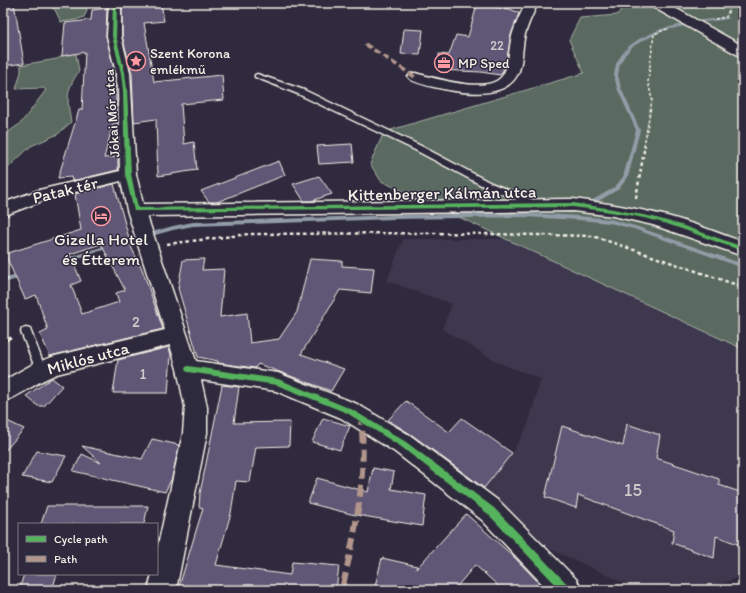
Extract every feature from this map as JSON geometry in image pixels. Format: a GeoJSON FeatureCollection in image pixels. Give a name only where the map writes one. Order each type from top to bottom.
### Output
{"type":"FeatureCollection","features":[{"type":"Feature","properties":{"kind":"main road"},"geometry":{"type":"LineString","coordinates":[[656,3],[743,52]]}},
{"type":"Feature","properties":{"kind":"street","name":"Jókai Mór utca"},"geometry":{"type":"LineString","coordinates":[[115,3],[114,36],[123,73],[125,90],[128,174],[143,232],[188,369],[196,407],[195,433],[162,590]]}},
{"type":"Feature","properties":{"kind":"street"},"geometry":{"type":"LineString","coordinates":[[415,77],[441,85],[459,87],[482,88],[496,86],[502,83],[509,77],[514,65],[519,35],[532,3]]}},
{"type":"Feature","properties":{"kind":"street","name":"Patak tér"},"geometry":{"type":"LineString","coordinates":[[3,210],[45,194],[128,174]]}},
{"type":"Feature","properties":{"kind":"street","name":"Kittenberger Kálmán utca"},"geometry":{"type":"LineString","coordinates":[[143,232],[542,205],[573,205],[600,208],[678,226],[743,250]]}},
{"type":"Feature","properties":{"kind":"street","name":"Miklós utca"},"geometry":{"type":"LineString","coordinates":[[3,392],[41,370],[87,356],[177,335]]}},
{"type":"Feature","properties":{"kind":"street"},"geometry":{"type":"LineString","coordinates":[[188,369],[278,382],[349,411],[403,444],[491,511],[566,590]]}},
{"type":"Feature","properties":{"kind":"lane"},"geometry":{"type":"LineString","coordinates":[[257,76],[302,92],[418,148],[488,185],[542,205]]}},
{"type":"Feature","properties":{"kind":"lane"},"geometry":{"type":"LineString","coordinates":[[26,332],[41,370]]}},
{"type":"Feature","properties":{"kind":"path"},"geometry":{"type":"LineString","coordinates":[[726,17],[732,3]]}},
{"type":"Feature","properties":{"kind":"path"},"geometry":{"type":"LineString","coordinates":[[634,215],[652,100],[648,81],[654,34],[671,28]]}},
{"type":"Feature","properties":{"kind":"path"},"geometry":{"type":"LineString","coordinates":[[143,232],[249,234],[434,233],[593,236],[743,287]]}},
{"type":"Feature","properties":{"kind":"shaded area"},"geometry":{"type":"Polygon","coordinates":[[[403,239],[580,239],[743,295],[743,576],[703,590],[679,590],[627,584],[539,544],[481,492],[512,453],[528,425],[541,379],[499,363],[442,329],[452,304],[387,281],[403,239]]]}},
{"type":"Feature","properties":{"kind":"green space"},"geometry":{"type":"Polygon","coordinates":[[[46,3],[85,3],[87,11],[84,17],[76,20],[61,22],[55,10],[46,3]]]}},
{"type":"Feature","properties":{"kind":"green space"},"geometry":{"type":"Polygon","coordinates":[[[642,3],[743,3],[743,349],[381,181],[370,164],[384,132],[584,73],[569,40],[580,18],[617,15],[623,7],[642,3]]]}},
{"type":"Feature","properties":{"kind":"green space"},"geometry":{"type":"Polygon","coordinates":[[[72,50],[76,54],[79,71],[71,84],[68,95],[71,122],[58,134],[31,146],[11,165],[3,167],[3,136],[21,123],[46,90],[43,88],[16,89],[21,72],[21,65],[57,59],[72,50]]]}},
{"type":"Feature","properties":{"kind":"building"},"geometry":{"type":"Polygon","coordinates":[[[3,3],[14,3],[24,63],[3,66],[3,3]]]}},
{"type":"Feature","properties":{"kind":"building"},"geometry":{"type":"Polygon","coordinates":[[[126,3],[161,3],[164,21],[144,23],[154,82],[222,75],[224,100],[181,104],[184,144],[194,142],[197,170],[158,176],[156,119],[134,122],[132,73],[122,36],[122,7],[127,6],[126,3]]]}},
{"type":"Feature","properties":{"kind":"building"},"geometry":{"type":"Polygon","coordinates":[[[477,5],[510,9],[519,13],[511,35],[507,59],[502,73],[500,75],[481,72],[439,70],[439,54],[449,55],[456,35],[468,37],[477,5]]]}},
{"type":"Feature","properties":{"kind":"building"},"geometry":{"type":"Polygon","coordinates":[[[107,8],[106,36],[115,73],[117,123],[113,124],[104,158],[118,157],[118,170],[72,181],[71,177],[58,178],[79,110],[82,110],[85,52],[62,56],[65,23],[91,20],[92,10],[107,8]]]}},
{"type":"Feature","properties":{"kind":"building"},"geometry":{"type":"Polygon","coordinates":[[[404,29],[423,30],[420,55],[401,54],[404,29]]]}},
{"type":"Feature","properties":{"kind":"building"},"geometry":{"type":"Polygon","coordinates":[[[352,144],[354,162],[319,164],[317,146],[352,144]]]}},
{"type":"Feature","properties":{"kind":"building"},"geometry":{"type":"Polygon","coordinates":[[[279,161],[285,175],[217,202],[209,202],[201,191],[279,161]]]}},
{"type":"Feature","properties":{"kind":"building"},"geometry":{"type":"Polygon","coordinates":[[[319,176],[332,194],[311,201],[304,201],[293,184],[319,176]]]}},
{"type":"Feature","properties":{"kind":"building"},"geometry":{"type":"Polygon","coordinates":[[[114,184],[132,249],[142,269],[163,329],[50,356],[40,334],[48,330],[36,295],[25,299],[5,254],[81,230],[75,194],[114,184]],[[101,244],[70,254],[81,281],[71,285],[82,314],[119,302],[116,293],[125,290],[101,244]]]}},
{"type":"Feature","properties":{"kind":"building"},"geometry":{"type":"Polygon","coordinates":[[[204,259],[202,270],[224,269],[220,317],[247,313],[250,343],[279,339],[297,312],[310,259],[342,261],[342,266],[374,268],[371,293],[340,290],[301,354],[344,369],[331,391],[258,364],[255,368],[218,363],[218,361],[198,357],[178,288],[183,260],[204,259]]]}},
{"type":"Feature","properties":{"kind":"building"},"geometry":{"type":"Polygon","coordinates":[[[169,347],[171,355],[168,393],[113,393],[118,360],[169,347]]]}},
{"type":"Feature","properties":{"kind":"building"},"geometry":{"type":"Polygon","coordinates":[[[52,378],[62,386],[44,406],[38,406],[26,396],[52,378]]]}},
{"type":"Feature","properties":{"kind":"building"},"geometry":{"type":"Polygon","coordinates":[[[222,385],[239,387],[234,423],[290,422],[289,446],[256,447],[250,482],[236,481],[231,513],[216,565],[290,575],[292,562],[339,566],[336,590],[178,590],[203,508],[199,507],[200,493],[222,385]]]}},
{"type":"Feature","properties":{"kind":"building"},"geometry":{"type":"Polygon","coordinates":[[[406,401],[449,432],[462,418],[512,453],[484,488],[412,435],[388,420],[406,401]]]}},
{"type":"Feature","properties":{"kind":"building"},"geometry":{"type":"Polygon","coordinates":[[[323,418],[350,426],[340,450],[312,442],[323,418]]]}},
{"type":"Feature","properties":{"kind":"building"},"geometry":{"type":"Polygon","coordinates":[[[3,419],[24,429],[3,453],[3,419]]]}},
{"type":"Feature","properties":{"kind":"building"},"geometry":{"type":"Polygon","coordinates":[[[627,424],[660,435],[656,458],[719,479],[719,485],[743,493],[743,546],[716,536],[714,558],[672,543],[674,530],[578,495],[576,508],[545,497],[562,426],[623,446],[627,424]]]}},
{"type":"Feature","properties":{"kind":"building"},"geometry":{"type":"Polygon","coordinates":[[[152,439],[179,445],[172,478],[165,492],[73,471],[82,454],[101,463],[82,446],[142,459],[152,439]]]}},
{"type":"Feature","properties":{"kind":"building"},"geometry":{"type":"Polygon","coordinates":[[[37,451],[66,456],[52,482],[22,477],[37,451]]]}},
{"type":"Feature","properties":{"kind":"building"},"geometry":{"type":"Polygon","coordinates":[[[373,468],[394,472],[391,489],[426,495],[422,526],[351,514],[308,503],[317,478],[368,492],[373,468]]]}},
{"type":"Feature","properties":{"kind":"building"},"geometry":{"type":"Polygon","coordinates":[[[47,506],[148,506],[144,523],[41,523],[47,506]]]}},
{"type":"Feature","properties":{"kind":"building"},"geometry":{"type":"Polygon","coordinates":[[[466,514],[514,557],[546,590],[503,590],[475,565],[454,590],[374,590],[382,558],[417,566],[416,569],[466,514]]]}},
{"type":"Feature","properties":{"kind":"building"},"geometry":{"type":"Polygon","coordinates":[[[24,575],[57,575],[52,590],[19,590],[24,575]]]}},
{"type":"Feature","properties":{"kind":"waterway"},"geometry":{"type":"LineString","coordinates":[[696,22],[727,18]]}},
{"type":"Feature","properties":{"kind":"waterway"},"geometry":{"type":"LineString","coordinates":[[595,201],[617,188],[625,177],[638,130],[619,88],[616,75],[618,64],[623,55],[640,40],[662,30],[683,25]]}},
{"type":"Feature","properties":{"kind":"waterway"},"geometry":{"type":"LineString","coordinates":[[123,242],[193,224],[395,217],[526,215],[610,221],[636,228],[743,266]]}},
{"type":"Feature","properties":{"kind":"waterway"},"geometry":{"type":"LineString","coordinates":[[64,261],[110,246]]}},
{"type":"Feature","properties":{"kind":"waterway"},"geometry":{"type":"LineString","coordinates":[[3,281],[23,275]]}},
{"type":"Feature","properties":{"kind":"marked path"},"geometry":{"type":"LineString","coordinates":[[365,44],[415,77]]}},
{"type":"Feature","properties":{"kind":"marked path"},"geometry":{"type":"LineString","coordinates":[[343,585],[362,487],[363,439],[361,418]]}},
{"type":"Feature","properties":{"kind":"cycle path"},"geometry":{"type":"LineString","coordinates":[[115,3],[114,36],[123,73],[128,174],[136,210],[573,205],[653,219],[679,226],[743,249]]}},
{"type":"Feature","properties":{"kind":"cycle path"},"geometry":{"type":"LineString","coordinates":[[188,369],[278,382],[349,411],[403,444],[491,511],[567,590]]}},
{"type":"Feature","properties":{"kind":"place","name":"Szent Korona emlékmű"},"geometry":{"type":"Point","coordinates":[136,61]}},
{"type":"Feature","properties":{"kind":"place","name":"MP Sped"},"geometry":{"type":"Point","coordinates":[444,63]}},
{"type":"Feature","properties":{"kind":"place","name":"Gizella Hotel és Étterem"},"geometry":{"type":"Point","coordinates":[101,216]}}]}
